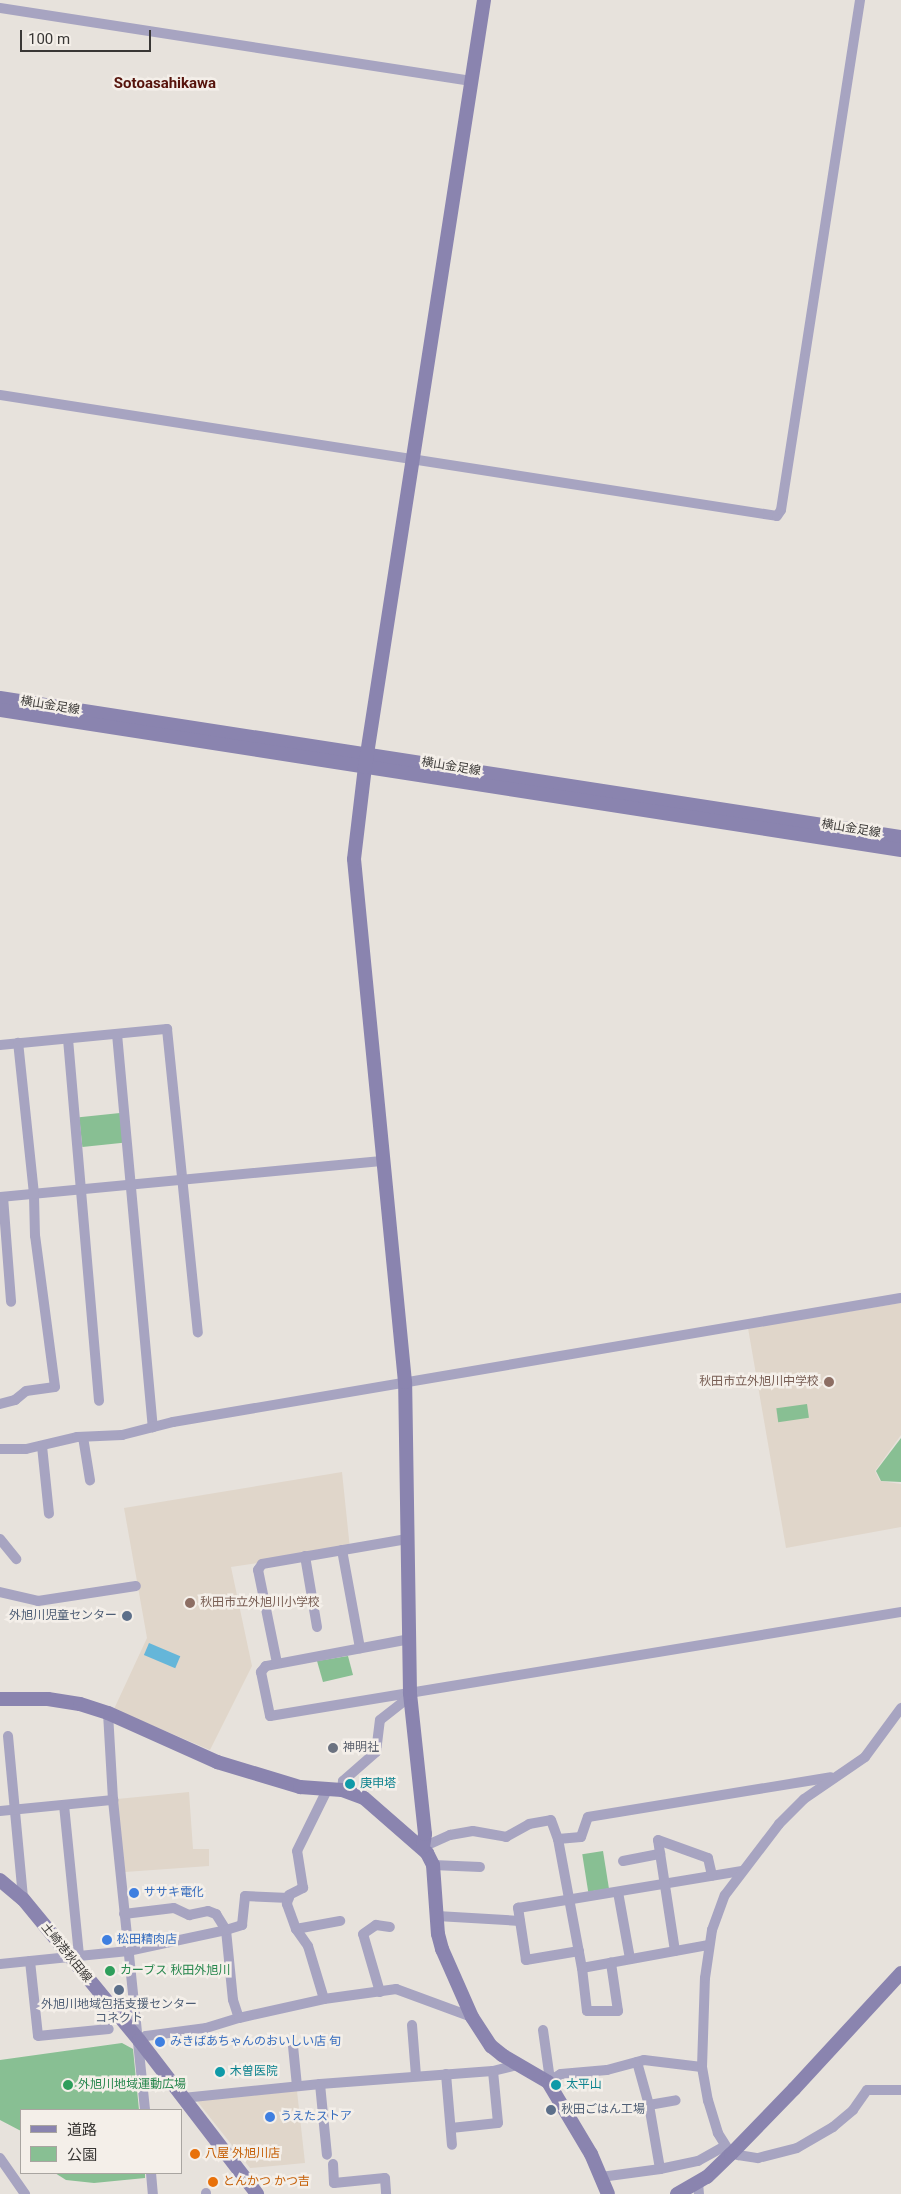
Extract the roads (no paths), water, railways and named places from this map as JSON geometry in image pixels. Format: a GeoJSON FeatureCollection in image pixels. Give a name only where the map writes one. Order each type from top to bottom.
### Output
{"type":"FeatureCollection","features":[{"type":"Feature","properties":{"kind":"street"},"geometry":{"type":"LineString","coordinates":[[423,1847],[425,1834],[410,1696],[404,1382],[354,859],[367,760],[484,0]]}},
{"type":"Feature","properties":{"kind":"street"},"geometry":{"type":"LineString","coordinates":[[0,395],[777,516],[783,500],[860,0]]}},
{"type":"Feature","properties":{"kind":"street"},"geometry":{"type":"LineString","coordinates":[[0,8],[471,81]]}},
{"type":"Feature","properties":{"kind":"street","name":"横山金足線"},"geometry":{"type":"LineString","coordinates":[[0,698],[901,850]]}},
{"type":"Feature","properties":{"kind":"street","name":"横山金足線"},"geometry":{"type":"LineString","coordinates":[[0,710],[367,760],[901,837]]}},
{"type":"Feature","properties":{"kind":"street"},"geometry":{"type":"LineString","coordinates":[[0,1045],[167,1029],[198,1332]]}},
{"type":"Feature","properties":{"kind":"street"},"geometry":{"type":"LineString","coordinates":[[116,1034],[153,1427]]}},
{"type":"Feature","properties":{"kind":"street"},"geometry":{"type":"LineString","coordinates":[[68,1039],[99,1401]]}},
{"type":"Feature","properties":{"kind":"street"},"geometry":{"type":"LineString","coordinates":[[0,1404],[15,1400],[26,1392],[55,1387],[35,1236],[34,1194],[18,1043]]}},
{"type":"Feature","properties":{"kind":"street"},"geometry":{"type":"LineString","coordinates":[[11,1302],[2,1197],[384,1161]]}},
{"type":"Feature","properties":{"kind":"street"},"geometry":{"type":"LineString","coordinates":[[0,1449],[26,1449],[83,1437],[122,1435],[153,1427],[404,1382],[901,1298]]}},
{"type":"Feature","properties":{"kind":"street"},"geometry":{"type":"LineString","coordinates":[[83,1437],[90,1480]]}},
{"type":"Feature","properties":{"kind":"street"},"geometry":{"type":"LineString","coordinates":[[42,1446],[49,1514]]}},
{"type":"Feature","properties":{"kind":"street"},"geometry":{"type":"LineString","coordinates":[[0,1539],[16,1558]]}},
{"type":"Feature","properties":{"kind":"street"},"geometry":{"type":"LineString","coordinates":[[277,1663],[258,1570],[262,1564],[407,1539]]}},
{"type":"Feature","properties":{"kind":"street"},"geometry":{"type":"LineString","coordinates":[[342,1550],[360,1648]]}},
{"type":"Feature","properties":{"kind":"street"},"geometry":{"type":"LineString","coordinates":[[306,1556],[317,1627]]}},
{"type":"Feature","properties":{"kind":"street"},"geometry":{"type":"LineString","coordinates":[[0,1592],[38,1600],[136,1586]]}},
{"type":"Feature","properties":{"kind":"street"},"geometry":{"type":"LineString","coordinates":[[410,1639],[266,1666],[262,1672],[270,1716],[410,1696],[901,1612]]}},
{"type":"Feature","properties":{"kind":"street"},"geometry":{"type":"LineString","coordinates":[[342,1790],[342,1781],[376,1752],[380,1720],[410,1696]]}},
{"type":"Feature","properties":{"kind":"street"},"geometry":{"type":"LineString","coordinates":[[0,1699],[48,1699],[80,1704],[108,1713],[217,1762],[300,1787],[342,1790],[364,1798],[423,1847],[433,1865],[438,1934],[442,1950],[472,2017],[492,2046],[517,2065],[549,2081]]}},
{"type":"Feature","properties":{"kind":"street"},"geometry":{"type":"LineString","coordinates":[[901,1708],[865,1757],[804,1799],[779,1824],[725,1895],[712,1930],[709,1945],[705,1978],[702,2067],[708,2101],[730,2150],[738,2155],[758,2158],[797,2148],[833,2127],[853,2110],[867,2090],[901,2090]]}},
{"type":"Feature","properties":{"kind":"street"},"geometry":{"type":"LineString","coordinates":[[108,1713],[113,1800],[145,2109]]}},
{"type":"Feature","properties":{"kind":"street"},"geometry":{"type":"LineString","coordinates":[[8,1736],[23,1899]]}},
{"type":"Feature","properties":{"kind":"street"},"geometry":{"type":"LineString","coordinates":[[558,1839],[581,1837],[588,1817],[835,1777]]}},
{"type":"Feature","properties":{"kind":"street"},"geometry":{"type":"LineString","coordinates":[[324,1999],[308,1946],[296,1929],[287,1904],[289,1898],[303,1888],[297,1851],[327,1790]]}},
{"type":"Feature","properties":{"kind":"street"},"geometry":{"type":"LineString","coordinates":[[0,1812],[113,1800]]}},
{"type":"Feature","properties":{"kind":"street"},"geometry":{"type":"LineString","coordinates":[[64,1805],[74,1957]]}},
{"type":"Feature","properties":{"kind":"street"},"geometry":{"type":"LineString","coordinates":[[423,1847],[450,1835],[473,1831],[506,1837],[529,1824],[551,1820],[558,1839],[570,1900],[582,1968],[587,2011],[618,2011],[611,1963]]}},
{"type":"Feature","properties":{"kind":"street"},"geometry":{"type":"LineString","coordinates":[[675,1951],[658,1840],[708,1858],[712,1876]]}},
{"type":"Feature","properties":{"kind":"street"},"geometry":{"type":"LineString","coordinates":[[623,1861],[660,1854]]}},
{"type":"Feature","properties":{"kind":"street"},"geometry":{"type":"LineString","coordinates":[[433,1865],[480,1867]]}},
{"type":"Feature","properties":{"kind":"street"},"geometry":{"type":"LineString","coordinates":[[579,1951],[526,1960],[518,1908],[742,1871]]}},
{"type":"Feature","properties":{"kind":"street","name":"土崎港秋田線"},"geometry":{"type":"LineString","coordinates":[[0,1880],[23,1899],[74,1957],[258,2194]]}},
{"type":"Feature","properties":{"kind":"street"},"geometry":{"type":"LineString","coordinates":[[618,1892],[630,1959]]}},
{"type":"Feature","properties":{"kind":"street"},"geometry":{"type":"LineString","coordinates":[[0,1964],[128,1952],[226,1930],[242,1925],[244,1896],[289,1898]]}},
{"type":"Feature","properties":{"kind":"street"},"geometry":{"type":"LineString","coordinates":[[124,1914],[174,1908],[189,1915],[208,1911],[216,1914],[226,1930],[233,2000],[239,2018]]}},
{"type":"Feature","properties":{"kind":"street"},"geometry":{"type":"LineString","coordinates":[[437,1916],[520,1921]]}},
{"type":"Feature","properties":{"kind":"street"},"geometry":{"type":"LineString","coordinates":[[296,1929],[340,1921]]}},
{"type":"Feature","properties":{"kind":"street"},"geometry":{"type":"LineString","coordinates":[[380,1992],[363,1934],[376,1925],[390,1927]]}},
{"type":"Feature","properties":{"kind":"street"},"geometry":{"type":"LineString","coordinates":[[582,1968],[709,1945]]}},
{"type":"Feature","properties":{"kind":"street"},"geometry":{"type":"LineString","coordinates":[[30,1961],[38,2036],[109,2029]]}},
{"type":"Feature","properties":{"kind":"street"},"geometry":{"type":"LineString","coordinates":[[677,2194],[699,2188],[730,2150],[794,2089],[901,1973]]}},
{"type":"Feature","properties":{"kind":"street"},"geometry":{"type":"LineString","coordinates":[[139,2040],[146,2036],[206,2028],[239,2018],[324,1999],[396,1989],[472,2017]]}},
{"type":"Feature","properties":{"kind":"street"},"geometry":{"type":"LineString","coordinates":[[412,2026],[416,2076]]}},
{"type":"Feature","properties":{"kind":"street"},"geometry":{"type":"LineString","coordinates":[[543,2030],[549,2081],[580,2133],[608,2194]]}},
{"type":"Feature","properties":{"kind":"street"},"geometry":{"type":"LineString","coordinates":[[293,2046],[297,2086]]}},
{"type":"Feature","properties":{"kind":"street"},"geometry":{"type":"LineString","coordinates":[[549,2081],[561,2074],[607,2070],[637,2062],[666,2061],[702,2067]]}},
{"type":"Feature","properties":{"kind":"street"},"geometry":{"type":"LineString","coordinates":[[637,2062],[649,2104],[660,2169]]}},
{"type":"Feature","properties":{"kind":"street"},"geometry":{"type":"LineString","coordinates":[[183,2098],[297,2086],[493,2071],[517,2065]]}},
{"type":"Feature","properties":{"kind":"street"},"geometry":{"type":"LineString","coordinates":[[451,2128],[498,2124],[493,2071]]}},
{"type":"Feature","properties":{"kind":"street"},"geometry":{"type":"LineString","coordinates":[[446,2074],[452,2145]]}},
{"type":"Feature","properties":{"kind":"street"},"geometry":{"type":"LineString","coordinates":[[320,2084],[334,2182],[385,2178],[386,2194]]}},
{"type":"Feature","properties":{"kind":"street"},"geometry":{"type":"LineString","coordinates":[[649,2104],[676,2100]]}},
{"type":"Feature","properties":{"kind":"street"},"geometry":{"type":"LineString","coordinates":[[601,2177],[660,2169],[730,2150]]}},
{"type":"Feature","properties":{"kind":"street"},"geometry":{"type":"LineString","coordinates":[[0,2158],[25,2194]]}},
{"type":"Feature","properties":{"kind":"street"},"geometry":{"type":"LineString","coordinates":[[151,2174],[153,2194]]}},
{"type":"Feature","properties":{"kind":"water"},"geometry":{"type":"Polygon","coordinates":[[[149,1643],[180,1656],[175,1668],[144,1655],[149,1643]]]}},
{"type":"Feature","properties":{"kind":"place","name":"秋田市立外旭川中学校"},"geometry":{"type":"Point","coordinates":[829,1382]}},
{"type":"Feature","properties":{"kind":"place","name":"秋田市立外旭川小学校"},"geometry":{"type":"Point","coordinates":[190,1603]}},
{"type":"Feature","properties":{"kind":"place","name":"外旭川児童センター"},"geometry":{"type":"Point","coordinates":[127,1616]}},
{"type":"Feature","properties":{"kind":"place","name":"神明社"},"geometry":{"type":"Point","coordinates":[333,1748]}},
{"type":"Feature","properties":{"kind":"place","name":"庚申塔"},"geometry":{"type":"Point","coordinates":[350,1784]}},
{"type":"Feature","properties":{"kind":"place","name":"ササキ電化"},"geometry":{"type":"Point","coordinates":[134,1893]}},
{"type":"Feature","properties":{"kind":"place","name":"松田精肉店"},"geometry":{"type":"Point","coordinates":[107,1940]}},
{"type":"Feature","properties":{"kind":"place","name":"カーブス 秋田外旭川"},"geometry":{"type":"Point","coordinates":[110,1971]}},
{"type":"Feature","properties":{"kind":"place","name":"外旭川地域包括支援センター コネクト"},"geometry":{"type":"Point","coordinates":[119,1990]}},
{"type":"Feature","properties":{"kind":"place","name":"みきばあちゃんのおいしい店 旬"},"geometry":{"type":"Point","coordinates":[160,2042]}},
{"type":"Feature","properties":{"kind":"place","name":"木曽医院"},"geometry":{"type":"Point","coordinates":[220,2072]}},
{"type":"Feature","properties":{"kind":"place","name":"外旭川地域運動広場"},"geometry":{"type":"Point","coordinates":[68,2085]}},
{"type":"Feature","properties":{"kind":"place","name":"太平山"},"geometry":{"type":"Point","coordinates":[556,2085]}},
{"type":"Feature","properties":{"kind":"place","name":"秋田ごはん工場"},"geometry":{"type":"Point","coordinates":[551,2110]}},
{"type":"Feature","properties":{"kind":"place","name":"うえたストア"},"geometry":{"type":"Point","coordinates":[270,2117]}},
{"type":"Feature","properties":{"kind":"place","name":"八屋 外旭川店"},"geometry":{"type":"Point","coordinates":[195,2154]}},
{"type":"Feature","properties":{"kind":"place","name":"とんかつ かつ吉"},"geometry":{"type":"Point","coordinates":[213,2182]}},
{"type":"Feature","properties":{"kind":"district","name":"Sotoasahikawa"},"geometry":{"type":"Point","coordinates":[165,84]}}]}
